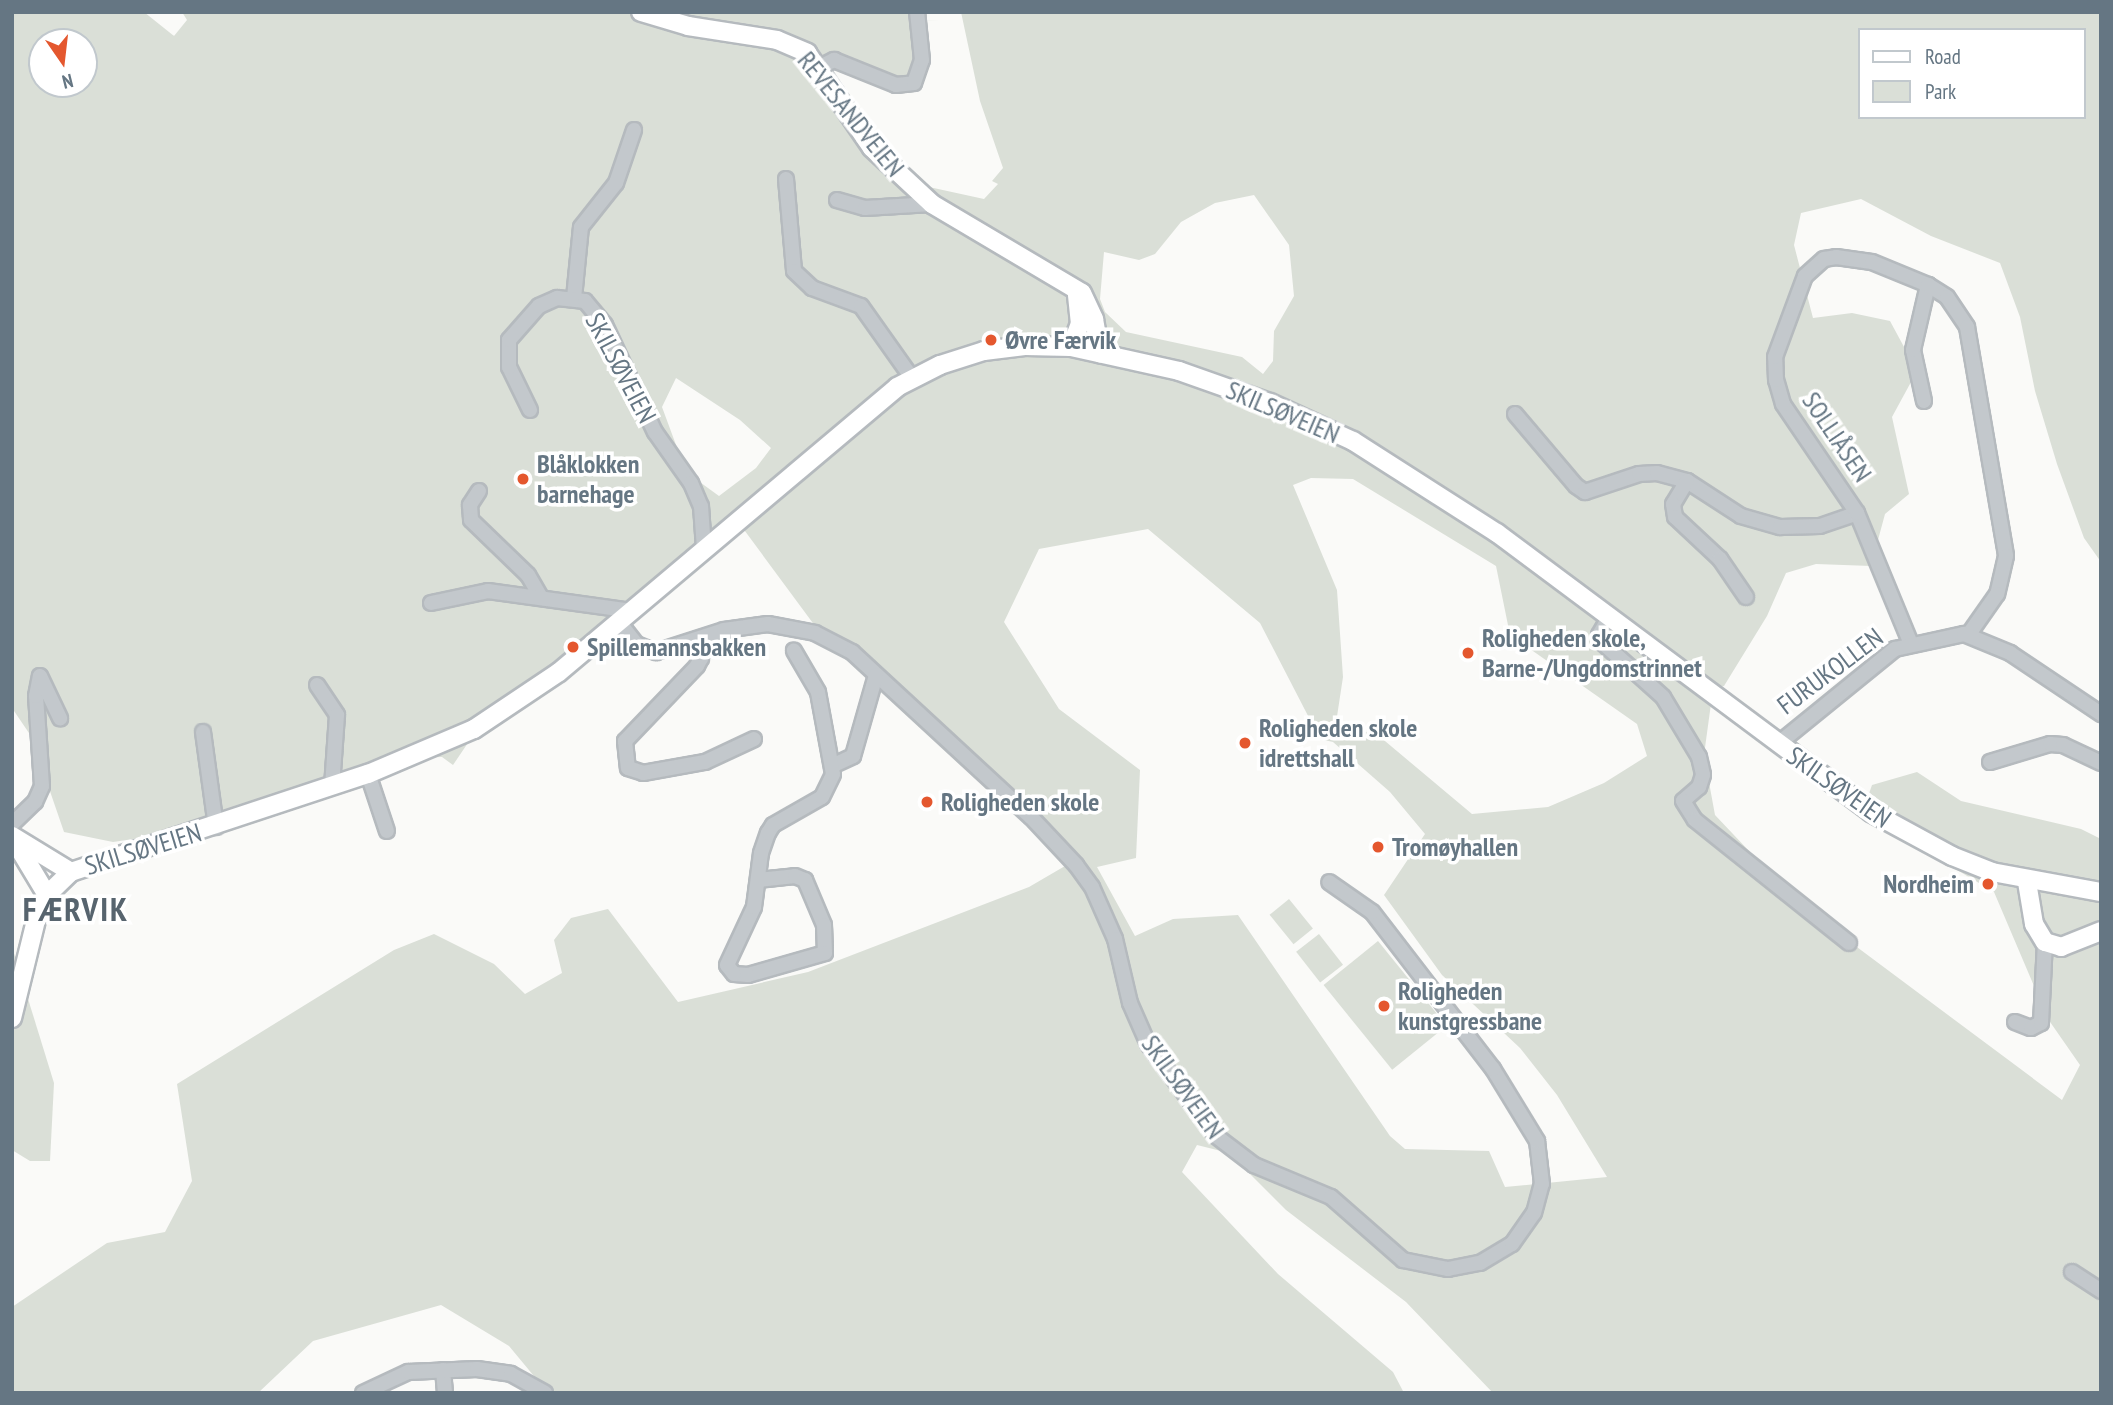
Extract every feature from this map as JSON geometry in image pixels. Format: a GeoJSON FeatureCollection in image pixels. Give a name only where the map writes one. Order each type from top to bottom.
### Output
{"type":"FeatureCollection","features":[{"type":"Feature","properties":{"kind":"main road","name":"REVESANDVEIEN"},"geometry":{"type":"LineString","coordinates":[[641,12],[688,26],[794,45],[820,66],[872,148],[932,204],[1075,287],[1090,305],[1100,353]]}},
{"type":"Feature","properties":{"kind":"main road"},"geometry":{"type":"LineString","coordinates":[[1072,348],[1080,324],[1075,287]]}},
{"type":"Feature","properties":{"kind":"main road","name":"SKILSØVEIEN"},"geometry":{"type":"LineString","coordinates":[[12,1018],[30,937],[44,890],[65,869],[216,827],[368,774],[474,729],[538,687],[625,617],[870,406],[912,378],[984,351],[1072,348],[1100,353],[1222,385],[1353,442],[1432,488],[1610,616],[1778,744],[1911,836],[1952,856],[2027,882],[2101,892]]}},
{"type":"Feature","properties":{"kind":"main road"},"geometry":{"type":"LineString","coordinates":[[13,836],[65,869]]}},
{"type":"Feature","properties":{"kind":"main road"},"geometry":{"type":"LineString","coordinates":[[13,836],[44,890]]}},
{"type":"Feature","properties":{"kind":"main road"},"geometry":{"type":"LineString","coordinates":[[2027,882],[2036,933],[2045,942],[2061,947],[2101,931]]}},
{"type":"Feature","properties":{"kind":"main road"},"geometry":{"type":"LineString","coordinates":[[2032,914],[2053,886]]}},
{"type":"Feature","properties":{"kind":"street"},"geometry":{"type":"LineString","coordinates":[[820,66],[834,60],[896,85],[914,83],[922,61],[917,12]]}},
{"type":"Feature","properties":{"kind":"street"},"geometry":{"type":"LineString","coordinates":[[574,298],[582,227],[616,183],[634,130]]}},
{"type":"Feature","properties":{"kind":"street"},"geometry":{"type":"LineString","coordinates":[[786,179],[794,271],[812,288],[861,306],[912,378]]}},
{"type":"Feature","properties":{"kind":"street","name":"REVESANDVEIEN"},"geometry":{"type":"LineString","coordinates":[[836,200],[864,208],[932,204]]}},
{"type":"Feature","properties":{"kind":"street","name":"SOLLIÅSEN"},"geometry":{"type":"LineString","coordinates":[[1911,644],[1857,513],[1783,404],[1775,357],[1788,312],[1805,276],[1824,259],[1836,257],[1872,262],[1928,285],[1957,308],[1973,347],[2006,556],[1997,594],[1969,634]]}},
{"type":"Feature","properties":{"kind":"street"},"geometry":{"type":"LineString","coordinates":[[1924,401],[1913,350],[1928,285]]}},
{"type":"Feature","properties":{"kind":"street","name":"SKILSØVEIEN"},"geometry":{"type":"LineString","coordinates":[[530,410],[509,366],[509,340],[539,306],[557,298],[585,301],[605,325],[655,432],[691,483],[701,506],[704,549]]}},
{"type":"Feature","properties":{"kind":"street","name":"SOLLIÅSEN"},"geometry":{"type":"LineString","coordinates":[[1515,414],[1576,486],[1586,492],[1639,474],[1672,475],[1687,481],[1741,516],[1780,527],[1820,526],[1857,513]]}},
{"type":"Feature","properties":{"kind":"street"},"geometry":{"type":"LineString","coordinates":[[1687,481],[1673,504],[1675,517],[1720,559],[1746,597]]}},
{"type":"Feature","properties":{"kind":"street"},"geometry":{"type":"LineString","coordinates":[[480,492],[470,505],[471,520],[528,575],[540,596]]}},
{"type":"Feature","properties":{"kind":"street"},"geometry":{"type":"LineString","coordinates":[[431,603],[488,591],[540,596],[625,617]]}},
{"type":"Feature","properties":{"kind":"street"},"geometry":{"type":"LineString","coordinates":[[1610,616],[1599,635],[1604,643],[1663,697],[1699,757],[1703,775],[1699,787],[1683,801],[1695,820],[1849,943]]}},
{"type":"Feature","properties":{"kind":"street","name":"SKILSØVEIEN"},"geometry":{"type":"LineString","coordinates":[[625,617],[645,650],[669,650],[746,625],[791,626],[831,639],[876,675],[1031,817],[1076,865],[1092,887],[1115,939],[1130,1003],[1148,1044],[1216,1136],[1254,1165],[1331,1197],[1403,1260],[1448,1269],[1480,1263],[1512,1244],[1534,1213],[1542,1184],[1537,1141],[1493,1069],[1373,912],[1329,882]]}},
{"type":"Feature","properties":{"kind":"street"},"geometry":{"type":"LineString","coordinates":[[1969,634],[2010,653],[2101,714]]}},
{"type":"Feature","properties":{"kind":"street","name":"FURUKOLLEN"},"geometry":{"type":"LineString","coordinates":[[1778,744],[1886,654],[1911,644],[1969,634]]}},
{"type":"Feature","properties":{"kind":"street"},"geometry":{"type":"LineString","coordinates":[[696,640],[701,658],[697,666],[625,741],[628,768],[643,773],[705,762],[754,739]]}},
{"type":"Feature","properties":{"kind":"street"},"geometry":{"type":"LineString","coordinates":[[758,880],[795,876],[805,880],[824,925],[828,949],[811,959],[740,976],[727,965],[746,927],[758,880],[761,853],[773,825],[822,797],[834,765],[818,692],[794,651]]}},
{"type":"Feature","properties":{"kind":"street"},"geometry":{"type":"LineString","coordinates":[[834,765],[853,756],[876,675]]}},
{"type":"Feature","properties":{"kind":"street"},"geometry":{"type":"LineString","coordinates":[[12,824],[35,802],[42,786],[36,696],[40,676],[60,718]]}},
{"type":"Feature","properties":{"kind":"street"},"geometry":{"type":"LineString","coordinates":[[317,685],[337,715],[332,786]]}},
{"type":"Feature","properties":{"kind":"street"},"geometry":{"type":"LineString","coordinates":[[203,732],[216,827]]}},
{"type":"Feature","properties":{"kind":"street"},"geometry":{"type":"LineString","coordinates":[[1990,762],[2050,744],[2063,745],[2101,763]]}},
{"type":"Feature","properties":{"kind":"street"},"geometry":{"type":"LineString","coordinates":[[368,774],[387,831]]}},
{"type":"Feature","properties":{"kind":"street"},"geometry":{"type":"LineString","coordinates":[[2015,1022],[2031,1028],[2041,1023],[2045,942]]}},
{"type":"Feature","properties":{"kind":"street"},"geometry":{"type":"LineString","coordinates":[[2072,1272],[2101,1291]]}},
{"type":"Feature","properties":{"kind":"street"},"geometry":{"type":"LineString","coordinates":[[443,1370],[445,1393]]}},
{"type":"Feature","properties":{"kind":"street"},"geometry":{"type":"LineString","coordinates":[[363,1393],[395,1376],[443,1370],[500,1371],[545,1393]]}},
{"type":"Feature","properties":{"kind":"green space"},"geometry":{"type":"Polygon","coordinates":[[[12,12],[144,12],[174,36],[187,20],[182,12],[927,12],[923,82],[902,87],[831,69],[830,73],[871,139],[929,187],[984,199],[998,184],[992,181],[1003,168],[980,101],[961,12],[2101,12],[2101,562],[2084,538],[2057,464],[2035,391],[2020,317],[2000,263],[1931,236],[1861,199],[1801,213],[1794,245],[1813,318],[1852,313],[1890,321],[1917,371],[1892,417],[1909,494],[1885,514],[1871,566],[1816,564],[1786,573],[1767,616],[1724,686],[1713,689],[1704,755],[1715,815],[1767,870],[1822,921],[2062,1100],[2080,1065],[2048,1019],[1994,892],[1927,852],[1865,805],[1872,785],[1917,772],[1961,801],[2081,829],[2101,839],[2101,1393],[1493,1393],[1406,1302],[1286,1210],[1229,1153],[1197,1145],[1182,1172],[1278,1274],[1393,1372],[1404,1393],[548,1393],[509,1346],[441,1305],[313,1341],[258,1393],[12,1393],[12,1307],[107,1243],[165,1232],[192,1181],[177,1084],[394,950],[434,934],[494,964],[525,994],[562,973],[554,940],[571,918],[608,909],[678,1002],[808,972],[1029,887],[1077,859],[818,630],[739,523],[476,731],[453,765],[442,757],[406,758],[188,831],[113,842],[64,832],[31,736],[12,708],[12,12]],[[1254,195],[1215,203],[1181,222],[1155,254],[1139,260],[1104,252],[1100,299],[1105,312],[1126,332],[1242,357],[1263,374],[1273,361],[1274,331],[1294,296],[1289,245],[1254,195]],[[676,378],[662,407],[686,472],[719,496],[756,468],[771,448],[740,420],[676,378]],[[1311,478],[1293,485],[1337,590],[1343,677],[1336,723],[1379,736],[1472,814],[1548,807],[1604,783],[1647,756],[1637,724],[1510,635],[1496,566],[1353,479],[1311,478]],[[1148,529],[1039,549],[1004,622],[1059,709],[1140,770],[1136,858],[1097,867],[1135,936],[1173,919],[1238,915],[1390,1136],[1405,1149],[1489,1151],[1505,1187],[1607,1177],[1557,1095],[1520,1048],[1442,975],[1384,895],[1425,834],[1390,792],[1333,742],[1320,739],[1260,623],[1148,529]]]}},
{"type":"Feature","properties":{"kind":"green space"},"geometry":{"type":"Polygon","coordinates":[[[1289,899],[1313,929],[1293,944],[1270,915],[1289,899]]]}},
{"type":"Feature","properties":{"kind":"green space"},"geometry":{"type":"Polygon","coordinates":[[[1319,934],[1343,965],[1320,983],[1296,952],[1319,934]]]}},
{"type":"Feature","properties":{"kind":"green space","name":"Roligheden kunstgressbane"},"geometry":{"type":"Polygon","coordinates":[[[1378,941],[1447,1026],[1392,1070],[1324,985],[1378,941]]]}},
{"type":"Feature","properties":{"kind":"green space"},"geometry":{"type":"Polygon","coordinates":[[[12,947],[54,1083],[50,1161],[30,1161],[12,1150],[12,947]]]}},
{"type":"Feature","properties":{"kind":"place","name":"Øvre Færvik"},"geometry":{"type":"Point","coordinates":[991,340]}},
{"type":"Feature","properties":{"kind":"place","name":"Blåklokken barnehage"},"geometry":{"type":"Point","coordinates":[523,479]}},
{"type":"Feature","properties":{"kind":"place","name":"Spillemannsbakken"},"geometry":{"type":"Point","coordinates":[573,647]}},
{"type":"Feature","properties":{"kind":"place","name":"Roligheden skole, Barne-/Ungdomstrinnet"},"geometry":{"type":"Point","coordinates":[1468,653]}},
{"type":"Feature","properties":{"kind":"place","name":"Roligheden skole idrettshall"},"geometry":{"type":"Point","coordinates":[1245,743]}},
{"type":"Feature","properties":{"kind":"place","name":"Roligheden skole"},"geometry":{"type":"Point","coordinates":[927,802]}},
{"type":"Feature","properties":{"kind":"place","name":"Tromøyhallen"},"geometry":{"type":"Point","coordinates":[1378,847]}},
{"type":"Feature","properties":{"kind":"place","name":"Nordheim"},"geometry":{"type":"Point","coordinates":[1988,884]}},
{"type":"Feature","properties":{"kind":"place","name":"Roligheden kunstgressbane"},"geometry":{"type":"Point","coordinates":[1384,1006]}},
{"type":"Feature","properties":{"kind":"district","name":"FÆRVIK"},"geometry":{"type":"Point","coordinates":[76,909]}}]}
